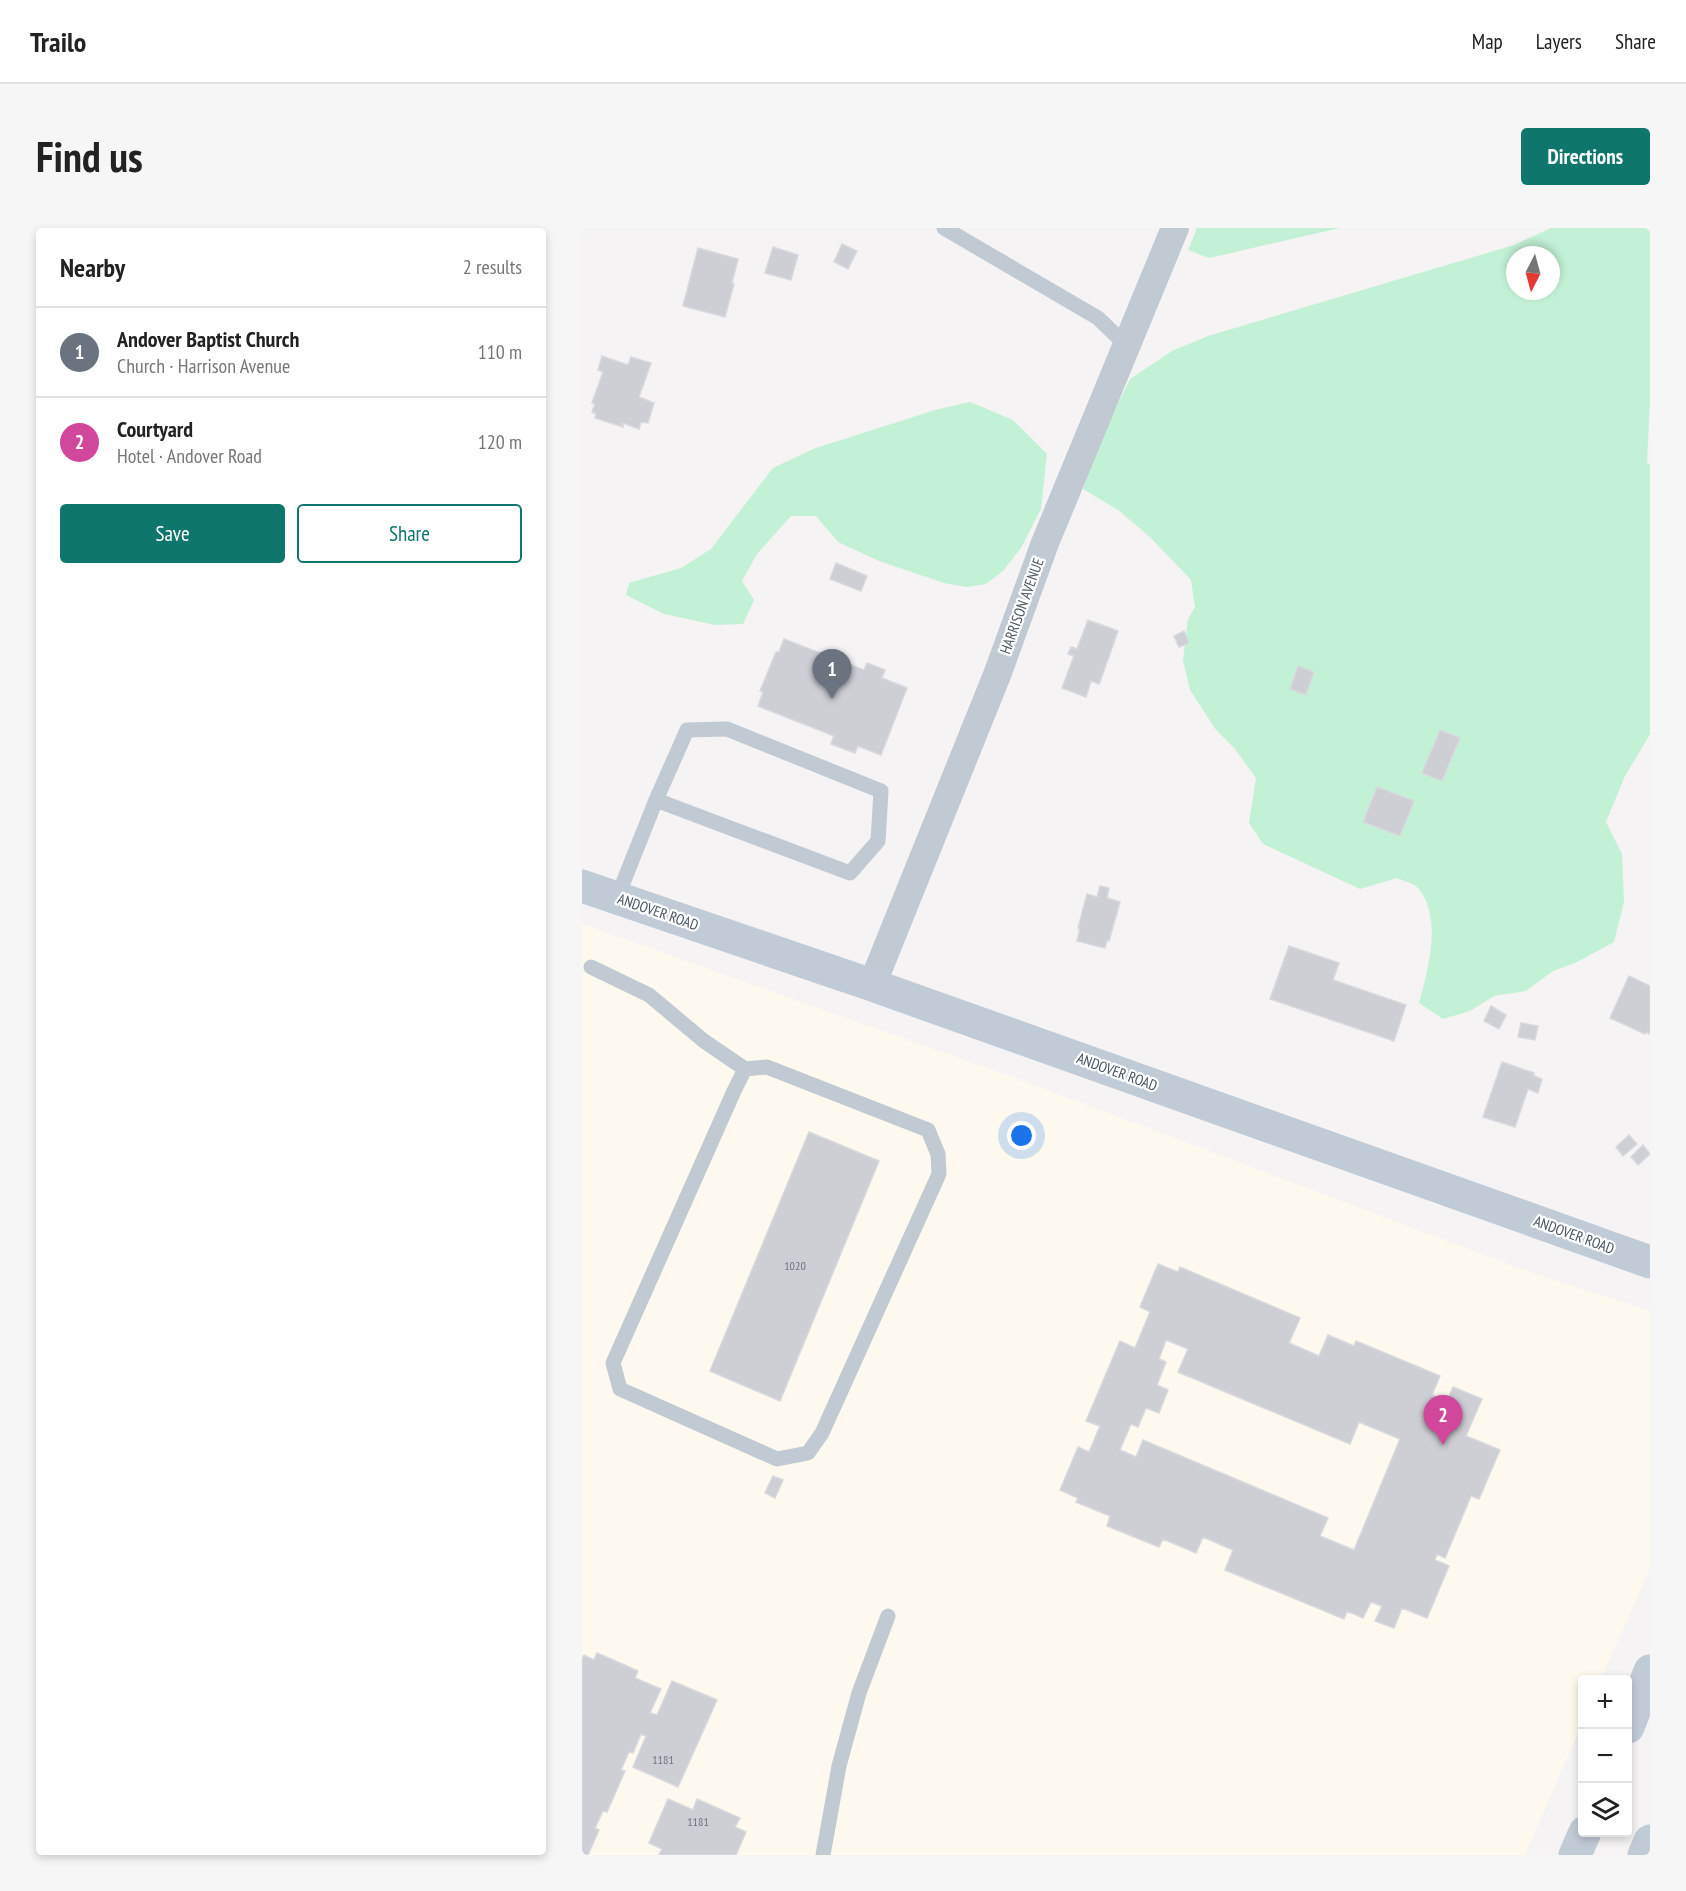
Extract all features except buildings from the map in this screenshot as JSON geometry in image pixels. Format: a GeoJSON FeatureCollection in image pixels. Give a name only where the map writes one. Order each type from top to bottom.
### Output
{"type":"FeatureCollection","features":[{"type":"Feature","properties":{"kind":"street","name":"HARRISON AVENUE"},"geometry":{"type":"LineString","coordinates":[[872,985],[997,675],[1045,543],[1175,228]]}},
{"type":"Feature","properties":{"kind":"street","name":"ANDOVER ROAD"},"geometry":{"type":"LineString","coordinates":[[582,886],[872,985],[1650,1262]]}},
{"type":"Feature","properties":{"kind":"street"},"geometry":{"type":"LineString","coordinates":[[1632,1717],[1650,1671]]}},
{"type":"Feature","properties":{"kind":"street"},"geometry":{"type":"LineString","coordinates":[[1575,1855],[1583,1837]]}},
{"type":"Feature","properties":{"kind":"street"},"geometry":{"type":"LineString","coordinates":[[1644,1855],[1650,1841]]}},
{"type":"Feature","properties":{"kind":"lane"},"geometry":{"type":"LineString","coordinates":[[944,228],[1098,318],[1127,346]]}},
{"type":"Feature","properties":{"kind":"lane"},"geometry":{"type":"LineString","coordinates":[[617,898],[656,800],[687,730],[727,729],[881,791],[878,842],[850,873],[656,800]]}},
{"type":"Feature","properties":{"kind":"lane"},"geometry":{"type":"LineString","coordinates":[[591,968],[649,995],[704,1041],[745,1069],[767,1067],[928,1130],[938,1154],[939,1174],[822,1433],[808,1453],[777,1459],[620,1389],[613,1363],[745,1069]]}},
{"type":"Feature","properties":{"kind":"lane"},"geometry":{"type":"LineString","coordinates":[[823,1855],[840,1766],[859,1693],[888,1616]]}},
{"type":"Feature","properties":{"kind":"shaded area"},"geometry":{"type":"Polygon","coordinates":[[[582,924],[1029,1083],[1521,1269],[1650,1311],[1650,1568],[1603,1675],[1578,1675],[1578,1732],[1525,1855],[582,1855],[582,924]]]}},
{"type":"Feature","properties":{"kind":"green space"},"geometry":{"type":"Polygon","coordinates":[[[1197,228],[1340,228],[1209,258],[1188,250],[1197,228]]]}},
{"type":"Feature","properties":{"kind":"green space"},"geometry":{"type":"Polygon","coordinates":[[[1551,228],[1650,228],[1650,401],[1647,463],[1650,465],[1650,734],[1625,776],[1606,822],[1622,854],[1624,902],[1614,942],[1575,963],[1553,971],[1526,991],[1494,996],[1470,1011],[1443,1019],[1419,1003],[1429,960],[1432,928],[1426,900],[1418,888],[1397,878],[1360,889],[1263,844],[1249,823],[1256,778],[1235,749],[1216,730],[1190,690],[1183,660],[1188,619],[1195,607],[1191,580],[1151,538],[1118,510],[1083,489],[1098,445],[1130,379],[1172,351],[1208,336],[1506,247],[1506,300],[1560,300],[1560,246],[1511,246],[1551,228]]]}},
{"type":"Feature","properties":{"kind":"green space"},"geometry":{"type":"Polygon","coordinates":[[[970,402],[1013,420],[1047,454],[1041,509],[1021,548],[1003,571],[986,584],[967,587],[944,583],[879,561],[838,542],[816,516],[791,516],[757,554],[742,581],[754,600],[743,624],[715,625],[664,614],[626,595],[629,583],[681,568],[711,549],[773,468],[813,449],[935,410],[970,402]]]}},
{"type":"Feature","properties":{"kind":"place","name":"Andover Baptist Church"},"geometry":{"type":"Point","coordinates":[832,699]}},
{"type":"Feature","properties":{"kind":"place","name":"Courtyard"},"geometry":{"type":"Point","coordinates":[1443,1445]}}]}
